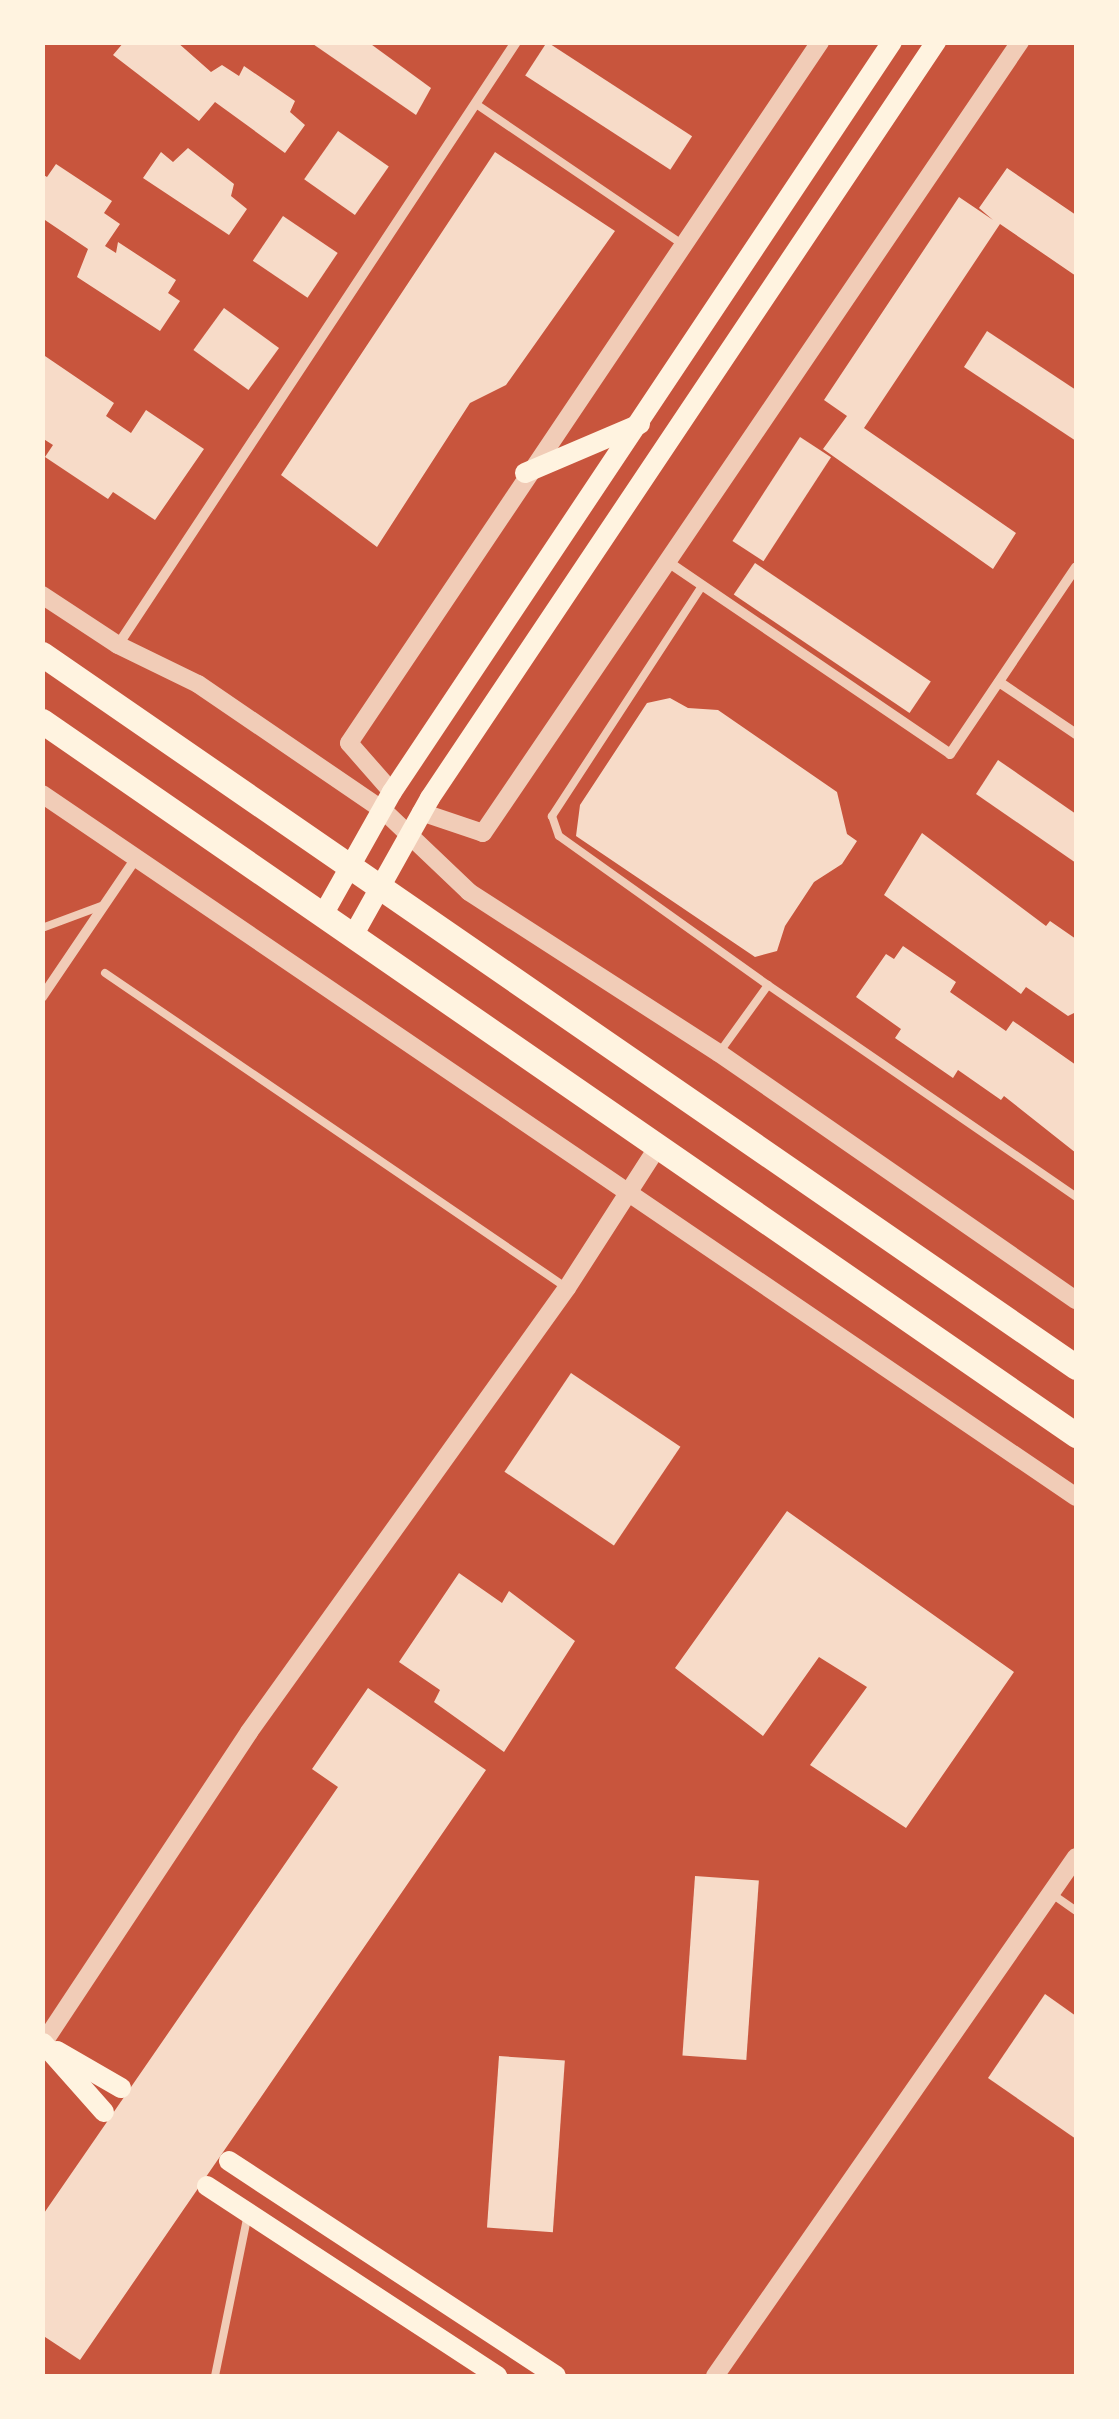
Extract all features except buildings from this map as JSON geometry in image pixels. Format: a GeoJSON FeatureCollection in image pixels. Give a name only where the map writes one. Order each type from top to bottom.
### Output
{"type":"FeatureCollection","features":[{"type":"Feature","properties":{"kind":"highway"},"geometry":{"type":"LineString","coordinates":[[42,654],[1076,1368]]}},
{"type":"Feature","properties":{"kind":"highway"},"geometry":{"type":"LineString","coordinates":[[42,721],[1076,1435]]}},
{"type":"Feature","properties":{"kind":"main road"},"geometry":{"type":"LineString","coordinates":[[324,914],[355,869],[388,801],[642,424],[892,42]]}},
{"type":"Feature","properties":{"kind":"main road"},"geometry":{"type":"LineString","coordinates":[[354,934],[384,889],[421,812],[936,42]]}},
{"type":"Feature","properties":{"kind":"main road"},"geometry":{"type":"LineString","coordinates":[[525,473],[642,424]]}},
{"type":"Feature","properties":{"kind":"main road"},"geometry":{"type":"LineString","coordinates":[[43,2044],[121,2088]]}},
{"type":"Feature","properties":{"kind":"main road"},"geometry":{"type":"LineString","coordinates":[[43,2044],[104,2112]]}},
{"type":"Feature","properties":{"kind":"main road"},"geometry":{"type":"LineString","coordinates":[[229,2161],[556,2376]]}},
{"type":"Feature","properties":{"kind":"main road"},"geometry":{"type":"LineString","coordinates":[[207,2186],[497,2376]]}},
{"type":"Feature","properties":{"kind":"street"},"geometry":{"type":"LineString","coordinates":[[118,645],[516,42]]}},
{"type":"Feature","properties":{"kind":"street"},"geometry":{"type":"LineString","coordinates":[[820,42],[525,473],[349,743],[410,836],[469,892],[718,1053],[1076,1300]]}},
{"type":"Feature","properties":{"kind":"street"},"geometry":{"type":"LineString","coordinates":[[421,812],[483,833],[1020,42]]}},
{"type":"Feature","properties":{"kind":"street"},"geometry":{"type":"LineString","coordinates":[[668,562],[950,754],[1076,566]]}},
{"type":"Feature","properties":{"kind":"street"},"geometry":{"type":"LineString","coordinates":[[42,594],[118,645],[198,684],[388,801]]}},
{"type":"Feature","properties":{"kind":"street"},"geometry":{"type":"LineString","coordinates":[[998,682],[1076,734]]}},
{"type":"Feature","properties":{"kind":"street"},"geometry":{"type":"LineString","coordinates":[[42,794],[1076,1496]]}},
{"type":"Feature","properties":{"kind":"street"},"geometry":{"type":"LineString","coordinates":[[42,997],[136,858]]}},
{"type":"Feature","properties":{"kind":"street"},"geometry":{"type":"LineString","coordinates":[[43,2044],[249,1732],[567,1288],[658,1146]]}},
{"type":"Feature","properties":{"kind":"street"},"geometry":{"type":"LineString","coordinates":[[715,2376],[1076,1858]]}},
{"type":"Feature","properties":{"kind":"lane"},"geometry":{"type":"LineString","coordinates":[[476,104],[682,244]]}},
{"type":"Feature","properties":{"kind":"lane"},"geometry":{"type":"LineString","coordinates":[[702,586],[552,816],[559,836],[1076,1197]]}},
{"type":"Feature","properties":{"kind":"lane"},"geometry":{"type":"LineString","coordinates":[[42,928],[105,904]]}},
{"type":"Feature","properties":{"kind":"lane"},"geometry":{"type":"LineString","coordinates":[[105,973],[567,1288]]}},
{"type":"Feature","properties":{"kind":"lane"},"geometry":{"type":"LineString","coordinates":[[718,1053],[768,985]]}},
{"type":"Feature","properties":{"kind":"lane"},"geometry":{"type":"LineString","coordinates":[[1052,1894],[1076,1911]]}},
{"type":"Feature","properties":{"kind":"lane"},"geometry":{"type":"LineString","coordinates":[[216,2376],[248,2214]]}}]}
